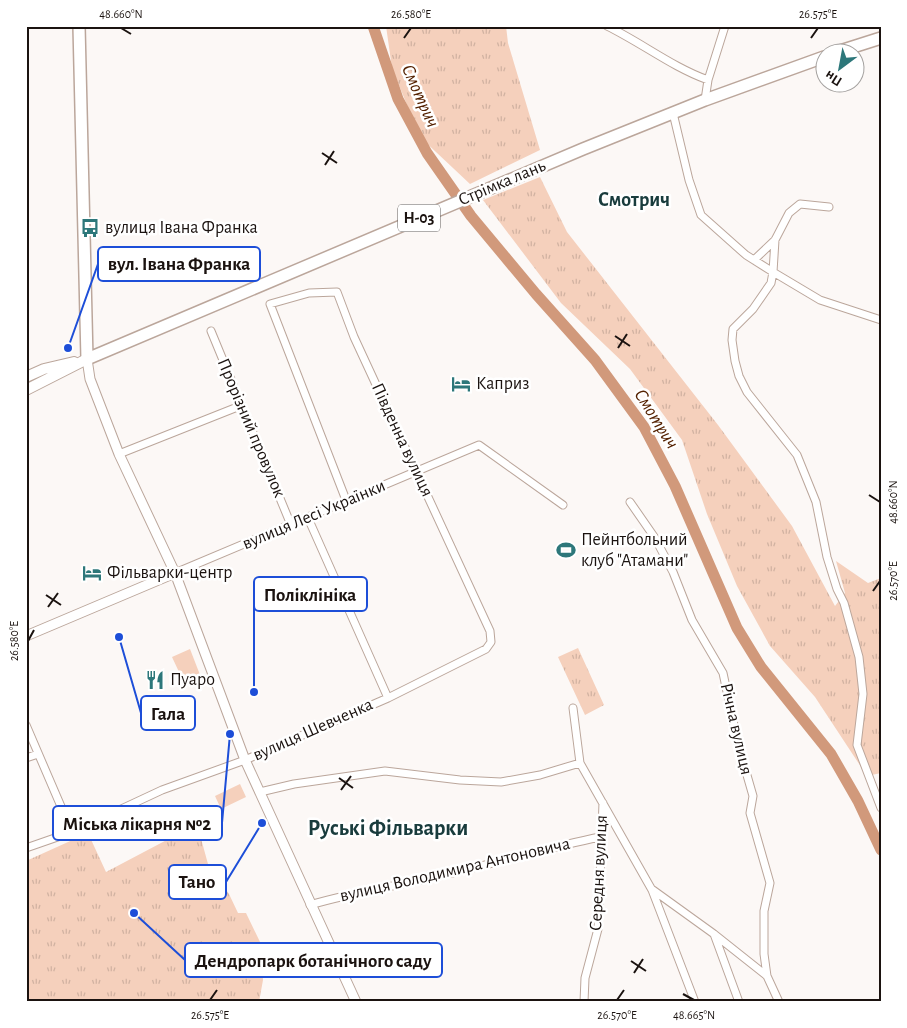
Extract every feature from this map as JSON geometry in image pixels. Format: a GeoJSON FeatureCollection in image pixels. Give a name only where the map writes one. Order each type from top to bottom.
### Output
{"type":"FeatureCollection","features":[{"type":"Feature","properties":{"kind":"main road"},"geometry":{"type":"LineString","coordinates":[[79,26],[87,360]]}},
{"type":"Feature","properties":{"kind":"main road"},"geometry":{"type":"LineString","coordinates":[[864,43],[881,38]]}},
{"type":"Feature","properties":{"kind":"main road","name":"Н-03"},"geometry":{"type":"LineString","coordinates":[[673,113],[814,61]]}},
{"type":"Feature","properties":{"kind":"main road","name":"Стрімка лань"},"geometry":{"type":"LineString","coordinates":[[87,360],[255,287],[673,113]]}},
{"type":"Feature","properties":{"kind":"main road"},"geometry":{"type":"LineString","coordinates":[[26,377],[44,369],[87,360]]}},
{"type":"Feature","properties":{"kind":"main road"},"geometry":{"type":"LineString","coordinates":[[26,390],[87,360]]}},
{"type":"Feature","properties":{"kind":"street"},"geometry":{"type":"LineString","coordinates":[[607,26],[637,41],[684,71],[708,80]]}},
{"type":"Feature","properties":{"kind":"street"},"geometry":{"type":"LineString","coordinates":[[705,100],[708,80],[724,26]]}},
{"type":"Feature","properties":{"kind":"street"},"geometry":{"type":"LineString","coordinates":[[673,113],[679,147],[698,209],[709,223],[754,260],[820,300],[881,320]]}},
{"type":"Feature","properties":{"kind":"street"},"geometry":{"type":"LineString","coordinates":[[754,260],[775,240],[789,213],[800,204],[829,207]]}},
{"type":"Feature","properties":{"kind":"street"},"geometry":{"type":"LineString","coordinates":[[775,240],[771,283],[757,303],[733,329],[735,361],[739,376],[747,392],[797,456],[816,502],[827,557],[837,589],[844,603],[859,657],[863,694],[857,745],[881,808]]}},
{"type":"Feature","properties":{"kind":"street","name":"Південна вулиця"},"geometry":{"type":"LineString","coordinates":[[346,500],[270,304],[309,293],[337,292],[354,337],[490,631],[491,642],[486,649]]}},
{"type":"Feature","properties":{"kind":"street","name":"Прорізний провулок"},"geometry":{"type":"LineString","coordinates":[[211,331],[240,406],[291,525]]}},
{"type":"Feature","properties":{"kind":"street"},"geometry":{"type":"LineString","coordinates":[[87,360],[90,379],[119,454],[175,573],[245,760],[356,1002]]}},
{"type":"Feature","properties":{"kind":"street"},"geometry":{"type":"LineString","coordinates":[[119,454],[240,406]]}},
{"type":"Feature","properties":{"kind":"street","name":"вулиця Лесі Українки"},"geometry":{"type":"LineString","coordinates":[[26,636],[478,445],[563,505]]}},
{"type":"Feature","properties":{"kind":"street","name":"Річна вулиця"},"geometry":{"type":"LineString","coordinates":[[630,502],[655,538],[673,572],[692,620],[723,673],[738,744],[752,796],[750,813],[770,883],[764,912],[764,954],[767,976],[779,1002]]}},
{"type":"Feature","properties":{"kind":"street"},"geometry":{"type":"LineString","coordinates":[[308,518],[388,698]]}},
{"type":"Feature","properties":{"kind":"street","name":"вулиця Шевченка"},"geometry":{"type":"LineString","coordinates":[[26,848],[72,832],[162,790],[245,760],[388,698],[486,649]]}},
{"type":"Feature","properties":{"kind":"street","name":"Середня вулиця"},"geometry":{"type":"LineString","coordinates":[[574,708],[580,763],[652,890],[695,1002]]}},
{"type":"Feature","properties":{"kind":"street"},"geometry":{"type":"LineString","coordinates":[[26,725],[72,832]]}},
{"type":"Feature","properties":{"kind":"street"},"geometry":{"type":"LineString","coordinates":[[26,758],[38,754]]}},
{"type":"Feature","properties":{"kind":"street"},"geometry":{"type":"LineString","coordinates":[[260,792],[294,784],[385,771],[501,782],[540,775],[580,763]]}},
{"type":"Feature","properties":{"kind":"street","name":"Середня вулиця"},"geometry":{"type":"LineString","coordinates":[[584,1002],[585,978],[598,929],[600,837],[603,803]]}},
{"type":"Feature","properties":{"kind":"street","name":"вулиця Володимира Антоновича"},"geometry":{"type":"LineString","coordinates":[[310,904],[345,895],[451,874],[549,847],[600,837]]}},
{"type":"Feature","properties":{"kind":"street","name":"Річна вулиця"},"geometry":{"type":"LineString","coordinates":[[652,890],[714,934],[767,976]]}},
{"type":"Feature","properties":{"kind":"street"},"geometry":{"type":"LineString","coordinates":[[714,934],[739,1002]]}},
{"type":"Feature","properties":{"kind":"green space"},"geometry":{"type":"Polygon","coordinates":[[[386,26],[506,26],[508,43],[540,150],[470,184],[420,137],[392,68],[386,26]]]}},
{"type":"Feature","properties":{"kind":"green space"},"geometry":{"type":"Polygon","coordinates":[[[540,177],[567,232],[718,425],[792,526],[835,606],[845,593],[836,561],[868,583],[881,578],[881,773],[867,776],[815,697],[770,646],[737,586],[707,514],[682,440],[630,369],[561,303],[483,200],[540,177]]]}},
{"type":"Feature","properties":{"kind":"green space"},"geometry":{"type":"Polygon","coordinates":[[[578,648],[604,705],[585,715],[558,657],[578,648]]]}},
{"type":"Feature","properties":{"kind":"green space"},"geometry":{"type":"Polygon","coordinates":[[[190,649],[202,680],[186,687],[172,657],[190,649]]]}},
{"type":"Feature","properties":{"kind":"green space"},"geometry":{"type":"Polygon","coordinates":[[[240,784],[246,797],[221,809],[215,796],[240,784]]]}},
{"type":"Feature","properties":{"kind":"green space"},"geometry":{"type":"Polygon","coordinates":[[[197,824],[208,864],[229,894],[238,913],[246,913],[261,944],[263,980],[259,1002],[26,1002],[26,861],[88,833],[106,872],[197,824]]]}},
{"type":"Feature","properties":{"kind":"waterway","name":"Смотрич"},"geometry":{"type":"LineString","coordinates":[[373,26],[398,99],[427,153],[471,216],[536,294],[595,360],[644,427],[675,486],[737,628],[761,667],[831,754],[858,801],[881,850]]}},
{"type":"Feature","properties":{"kind":"place","name":"вулиця Івана Франка"},"geometry":{"type":"Point","coordinates":[90,228]}},
{"type":"Feature","properties":{"kind":"place","name":"вул. Івана Франка"},"geometry":{"type":"Point","coordinates":[68,348]}},
{"type":"Feature","properties":{"kind":"place","name":"Каприз"},"geometry":{"type":"Point","coordinates":[461,384]}},
{"type":"Feature","properties":{"kind":"place","name":"Пейнтбольний клуб \"Атамани\""},"geometry":{"type":"Point","coordinates":[566,550]}},
{"type":"Feature","properties":{"kind":"place","name":"Фільварки-центр"},"geometry":{"type":"Point","coordinates":[92,573]}},
{"type":"Feature","properties":{"kind":"place","name":"Гала"},"geometry":{"type":"Point","coordinates":[119,637]}},
{"type":"Feature","properties":{"kind":"place","name":"Пуаро"},"geometry":{"type":"Point","coordinates":[155,680]}},
{"type":"Feature","properties":{"kind":"place","name":"Поліклініка"},"geometry":{"type":"Point","coordinates":[254,692]}},
{"type":"Feature","properties":{"kind":"place","name":"Міська лікарня №2"},"geometry":{"type":"Point","coordinates":[230,734]}},
{"type":"Feature","properties":{"kind":"place","name":"Тано"},"geometry":{"type":"Point","coordinates":[262,823]}},
{"type":"Feature","properties":{"kind":"place","name":"Дендропарк ботанічного саду"},"geometry":{"type":"Point","coordinates":[134,913]}},
{"type":"Feature","properties":{"kind":"district","name":"Смотрич"},"geometry":{"type":"Point","coordinates":[634,200]}},
{"type":"Feature","properties":{"kind":"district","name":"Руські Фільварки"},"geometry":{"type":"Point","coordinates":[388,828]}}]}
